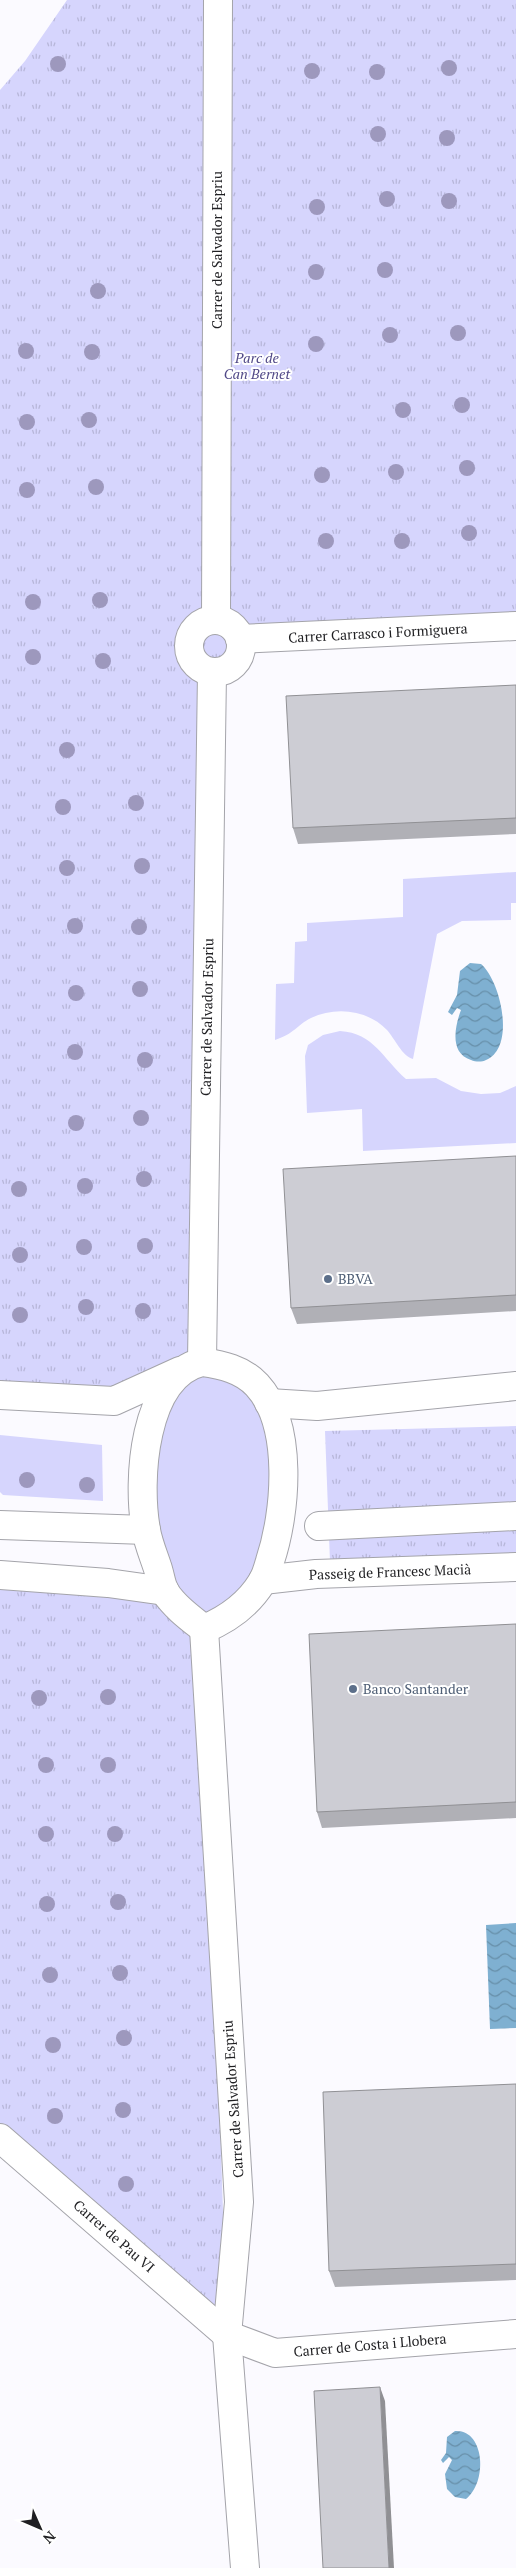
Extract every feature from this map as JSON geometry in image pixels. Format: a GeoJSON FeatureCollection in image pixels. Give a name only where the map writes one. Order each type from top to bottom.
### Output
{"type":"FeatureCollection","features":[{"type":"Feature","properties":{"kind":"street","name":"Carrer de Salvador Espriu"},"geometry":{"type":"LineString","coordinates":[[216,620],[218,0]]}},
{"type":"Feature","properties":{"kind":"street"},"geometry":{"type":"LineString","coordinates":[[216,620],[231,625],[240,640],[240,656],[235,664],[228,669],[212,673],[203,670],[192,658],[189,640],[199,626],[216,620]]}},
{"type":"Feature","properties":{"kind":"street","name":"Carrer Carrasco i Formiguera"},"geometry":{"type":"LineString","coordinates":[[240,640],[516,626]]}},
{"type":"Feature","properties":{"kind":"street","name":"Carrer de Salvador Espriu"},"geometry":{"type":"LineString","coordinates":[[192,1366],[212,673]]}},
{"type":"Feature","properties":{"kind":"street"},"geometry":{"type":"LineString","coordinates":[[0,1395],[114,1401],[192,1366],[226,1365],[240,1372],[256,1384],[269,1403],[282,1454],[284,1484],[274,1548],[263,1580],[237,1612],[204,1629],[181,1611],[165,1591],[146,1530],[143,1466],[146,1440],[154,1414],[165,1391],[192,1366]]}},
{"type":"Feature","properties":{"kind":"street"},"geometry":{"type":"LineString","coordinates":[[269,1403],[317,1406],[516,1386]]}},
{"type":"Feature","properties":{"kind":"street"},"geometry":{"type":"LineString","coordinates":[[319,1526],[361,1522],[516,1516]]}},
{"type":"Feature","properties":{"kind":"street"},"geometry":{"type":"LineString","coordinates":[[0,1525],[146,1530]]}},
{"type":"Feature","properties":{"kind":"street","name":"Passeig de Francesc Macià"},"geometry":{"type":"LineString","coordinates":[[263,1580],[316,1574],[516,1568]]}},
{"type":"Feature","properties":{"kind":"street"},"geometry":{"type":"LineString","coordinates":[[0,1575],[108,1583],[165,1591]]}},
{"type":"Feature","properties":{"kind":"street","name":"Carrer de Salvador Espriu"},"geometry":{"type":"LineString","coordinates":[[204,1629],[240,2202],[227,2334],[245,2568]]}},
{"type":"Feature","properties":{"kind":"street","name":"Carrer de Pau VI"},"geometry":{"type":"LineString","coordinates":[[0,2138],[227,2334]]}},
{"type":"Feature","properties":{"kind":"street","name":"Carrer de Costa i Llobera"},"geometry":{"type":"LineString","coordinates":[[227,2334],[275,2353],[516,2334]]}},
{"type":"Feature","properties":{"kind":"green space","name":"Parc de Can Bernet"},"geometry":{"type":"Polygon","coordinates":[[[67,0],[516,0],[516,626],[241,639],[212,673],[202,1362],[114,1401],[0,1396],[0,90],[25,61],[67,0]]]}},
{"type":"Feature","properties":{"kind":"green space"},"geometry":{"type":"Polygon","coordinates":[[[516,872],[516,903],[511,903],[511,920],[462,921],[437,934],[413,1059],[405,1054],[387,1030],[379,1023],[361,1014],[351,1012],[341,1011],[321,1014],[311,1018],[287,1035],[275,1040],[276,984],[294,983],[295,942],[307,941],[307,923],[403,917],[403,879],[516,872]]]}},
{"type":"Feature","properties":{"kind":"green space"},"geometry":{"type":"Polygon","coordinates":[[[340,1031],[352,1033],[370,1042],[406,1079],[436,1078],[461,1091],[481,1094],[500,1093],[516,1086],[516,1143],[363,1151],[362,1109],[307,1113],[305,1056],[308,1045],[323,1035],[340,1031]]]}},
{"type":"Feature","properties":{"kind":"green space"},"geometry":{"type":"Polygon","coordinates":[[[202,1362],[269,1403],[274,1548],[221,1622],[181,1611],[146,1530],[146,1440],[202,1362]]]}},
{"type":"Feature","properties":{"kind":"green space"},"geometry":{"type":"Polygon","coordinates":[[[516,1426],[516,1556],[330,1562],[325,1431],[516,1426]]]}},
{"type":"Feature","properties":{"kind":"green space"},"geometry":{"type":"Polygon","coordinates":[[[0,1435],[102,1445],[103,1501],[3,1495],[0,1492],[0,1435]]]}},
{"type":"Feature","properties":{"kind":"green space"},"geometry":{"type":"Polygon","coordinates":[[[0,1575],[165,1591],[204,1629],[227,2335],[0,2138],[0,1575]]]}},
{"type":"Feature","properties":{"kind":"water"},"geometry":{"type":"Polygon","coordinates":[[[470,963],[481,964],[488,973],[494,984],[502,1014],[503,1029],[501,1042],[495,1053],[486,1060],[481,1061],[471,1060],[459,1051],[456,1031],[461,1010],[457,1008],[452,1015],[448,1012],[457,995],[460,971],[470,963]]]}},
{"type":"Feature","properties":{"kind":"water"},"geometry":{"type":"Polygon","coordinates":[[[516,1923],[516,2028],[490,2029],[486,1925],[516,1923]]]}},
{"type":"Feature","properties":{"kind":"water"},"geometry":{"type":"Polygon","coordinates":[[[455,2431],[465,2433],[472,2438],[480,2458],[478,2481],[466,2499],[455,2497],[447,2489],[445,2474],[452,2460],[449,2457],[443,2463],[441,2460],[446,2453],[447,2437],[455,2431]]]}},
{"type":"Feature","properties":{"kind":"building"},"geometry":{"type":"Polygon","coordinates":[[[516,685],[516,818],[293,828],[286,696],[516,685]]]}},
{"type":"Feature","properties":{"kind":"building"},"geometry":{"type":"Polygon","coordinates":[[[516,1156],[516,1295],[291,1308],[283,1169],[516,1156]]]}},
{"type":"Feature","properties":{"kind":"building"},"geometry":{"type":"Polygon","coordinates":[[[516,1624],[516,1802],[317,1812],[309,1634],[516,1624]]]}},
{"type":"Feature","properties":{"kind":"building"},"geometry":{"type":"Polygon","coordinates":[[[516,2084],[516,2264],[329,2271],[323,2092],[516,2084]]]}},
{"type":"Feature","properties":{"kind":"building"},"geometry":{"type":"Polygon","coordinates":[[[380,2387],[389,2568],[323,2568],[314,2391],[380,2387]]]}},
{"type":"Feature","properties":{"kind":"place","name":"BBVA"},"geometry":{"type":"Point","coordinates":[328,1279]}},
{"type":"Feature","properties":{"kind":"place","name":"Banco Santander"},"geometry":{"type":"Point","coordinates":[353,1689]}}]}
